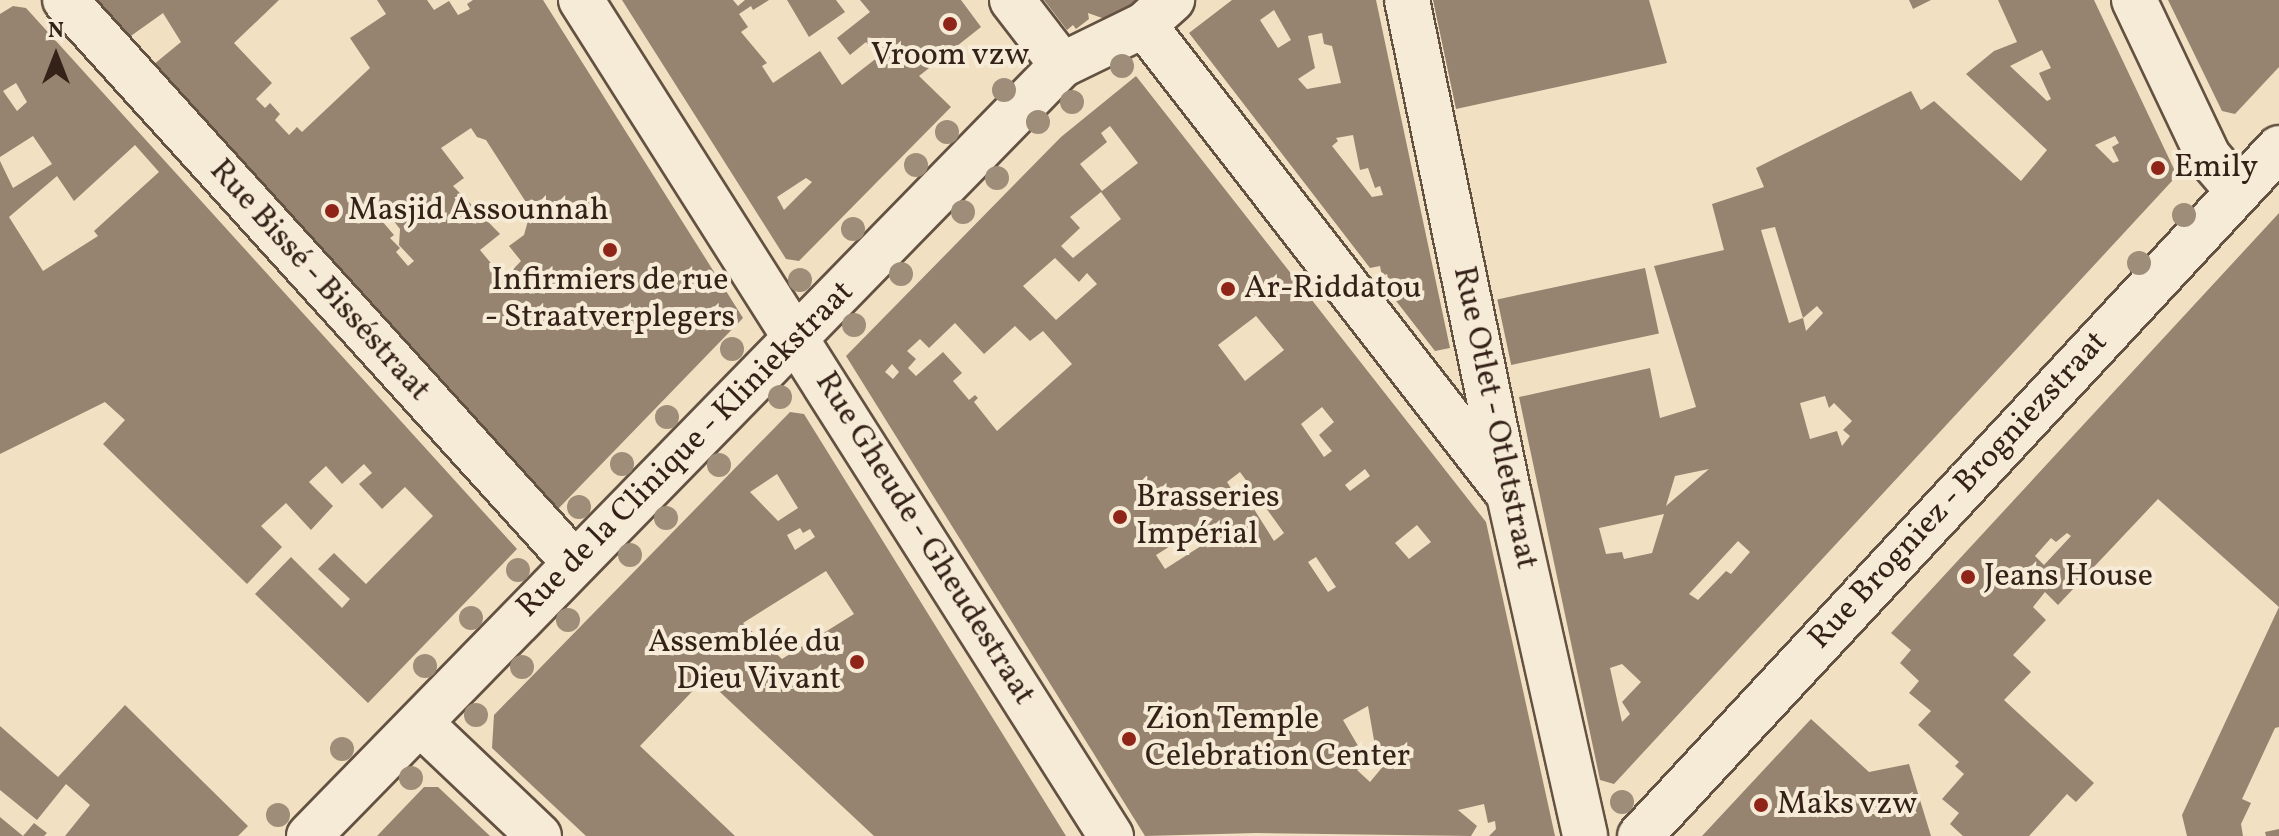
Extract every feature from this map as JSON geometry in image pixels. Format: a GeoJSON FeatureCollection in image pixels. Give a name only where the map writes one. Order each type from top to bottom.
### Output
{"type":"FeatureCollection","features":[{"type":"Feature","properties":{"kind":"street","name":"Rue Bissé - Bisséstraat"},"geometry":{"type":"LineString","coordinates":[[65,0],[574,562]]}},
{"type":"Feature","properties":{"kind":"street","name":"Rue Gheude - Gheudestraat"},"geometry":{"type":"LineString","coordinates":[[581,0],[1111,836]]}},
{"type":"Feature","properties":{"kind":"street"},"geometry":{"type":"LineString","coordinates":[[1012,0],[1062,65]]}},
{"type":"Feature","properties":{"kind":"street","name":"Rue Otlet - Otletstraat"},"geometry":{"type":"LineString","coordinates":[[1407,0],[1509,495],[1585,836]]}},
{"type":"Feature","properties":{"kind":"street"},"geometry":{"type":"LineString","coordinates":[[2134,0],[2208,156],[2238,191]]}},
{"type":"Feature","properties":{"kind":"street","name":"Rue de la Clinique - Kliniekstraat"},"geometry":{"type":"LineString","coordinates":[[309,836],[1062,65],[1158,12]]}},
{"type":"Feature","properties":{"kind":"street"},"geometry":{"type":"LineString","coordinates":[[1158,12],[1509,495]]}},
{"type":"Feature","properties":{"kind":"street","name":"Rue Brogniez - Brogniezstraat"},"geometry":{"type":"LineString","coordinates":[[1640,836],[2279,148]]}},
{"type":"Feature","properties":{"kind":"street"},"geometry":{"type":"LineString","coordinates":[[420,723],[539,836]]}},
{"type":"Feature","properties":{"kind":"building"},"geometry":{"type":"Polygon","coordinates":[[[94,0],[279,0],[234,43],[272,83],[256,99],[265,108],[270,103],[280,114],[275,120],[289,135],[297,127],[302,132],[370,68],[350,38],[386,14],[377,0],[427,0],[434,10],[449,1],[458,15],[470,9],[467,4],[473,0],[543,0],[743,318],[557,510],[153,65],[181,42],[163,13],[128,38],[94,0]],[[471,128],[441,148],[464,178],[453,186],[500,234],[480,250],[504,279],[521,261],[509,246],[524,235],[531,210],[486,140],[477,137],[471,128]],[[377,200],[369,206],[394,235],[390,238],[400,248],[396,252],[408,266],[414,261],[399,245],[400,229],[377,200]]]}},
{"type":"Feature","properties":{"kind":"building"},"geometry":{"type":"Polygon","coordinates":[[[622,0],[733,0],[738,6],[745,0],[769,0],[739,14],[748,27],[741,32],[767,63],[762,66],[773,83],[820,51],[842,85],[878,57],[866,42],[850,55],[837,38],[870,12],[860,0],[961,0],[981,27],[919,76],[951,107],[799,261],[786,259],[622,0]],[[806,178],[777,197],[784,210],[812,182],[806,178]]]}},
{"type":"Feature","properties":{"kind":"building"},"geometry":{"type":"Polygon","coordinates":[[[787,0],[836,0],[845,12],[809,37],[787,0]]]}},
{"type":"Feature","properties":{"kind":"building"},"geometry":{"type":"Polygon","coordinates":[[[1044,0],[1139,0],[1136,7],[1120,17],[1105,19],[1088,13],[1089,19],[1076,29],[1073,25],[1067,30],[1044,0]]]}},
{"type":"Feature","properties":{"kind":"building"},"geometry":{"type":"Polygon","coordinates":[[[1232,0],[1376,0],[1450,348],[1435,351],[1393,297],[1387,274],[1382,276],[1380,266],[1370,268],[1189,33],[1232,0]],[[1274,10],[1260,20],[1278,48],[1291,40],[1274,10]],[[1322,33],[1308,36],[1315,68],[1298,79],[1307,89],[1341,83],[1332,46],[1324,44],[1322,33]],[[1353,135],[1336,138],[1338,141],[1332,146],[1372,197],[1383,195],[1380,186],[1375,188],[1368,168],[1360,170],[1353,135]]]}},
{"type":"Feature","properties":{"kind":"building"},"geometry":{"type":"Polygon","coordinates":[[[1433,0],[1649,0],[1667,63],[1456,109],[1433,0]]]}},
{"type":"Feature","properties":{"kind":"building"},"geometry":{"type":"Polygon","coordinates":[[[1909,0],[1931,0],[1913,9],[1909,0]]]}},
{"type":"Feature","properties":{"kind":"building"},"geometry":{"type":"Polygon","coordinates":[[[1998,0],[2094,0],[2174,169],[2172,181],[1614,784],[1600,780],[1519,397],[1650,368],[1660,418],[1696,407],[1654,266],[1724,250],[1712,204],[1764,187],[1756,168],[1911,91],[1921,110],[1934,101],[2021,181],[2047,150],[1966,74],[1994,51],[2017,42],[1998,0]],[[2042,50],[2010,66],[2047,101],[2051,99],[2039,73],[2051,68],[2042,50]],[[2115,136],[2095,145],[2113,163],[2119,161],[2112,147],[2119,143],[2115,136]],[[1775,227],[1761,230],[1789,323],[1803,318],[1775,227]],[[1817,306],[1803,318],[1806,331],[1823,313],[1817,306]],[[1825,396],[1800,403],[1810,439],[1837,431],[1842,446],[1850,436],[1843,430],[1852,421],[1834,403],[1829,408],[1825,396]],[[1709,469],[1675,476],[1666,506],[1709,469]],[[1664,514],[1599,528],[1606,554],[1622,552],[1624,559],[1652,553],[1664,514]],[[1738,541],[1689,594],[1698,600],[1726,571],[1731,574],[1750,552],[1738,541]],[[1622,664],[1610,668],[1622,722],[1630,714],[1622,702],[1641,682],[1622,664]]]}},
{"type":"Feature","properties":{"kind":"building"},"geometry":{"type":"Polygon","coordinates":[[[2168,0],[2279,0],[2279,67],[2235,114],[2222,111],[2168,0]]]}},
{"type":"Feature","properties":{"kind":"building"},"geometry":{"type":"Polygon","coordinates":[[[13,6],[26,8],[517,549],[368,703],[255,594],[291,557],[342,608],[350,599],[318,569],[334,553],[366,584],[433,516],[405,487],[382,509],[359,484],[372,473],[364,464],[342,484],[326,466],[309,482],[333,506],[311,530],[286,503],[261,526],[282,547],[247,584],[103,444],[125,420],[105,402],[0,454],[0,161],[13,188],[52,164],[33,136],[0,157],[0,14],[13,6]],[[16,83],[3,91],[17,111],[27,102],[16,83]],[[135,145],[74,201],[57,176],[9,217],[43,271],[98,236],[94,231],[159,172],[135,145]]]}},
{"type":"Feature","properties":{"kind":"building"},"geometry":{"type":"Polygon","coordinates":[[[1136,76],[1486,522],[1555,836],[1489,836],[1496,829],[1495,821],[1488,823],[1484,804],[1458,810],[1477,826],[1471,836],[1256,833],[1145,836],[846,356],[1061,137],[1136,76]],[[1110,126],[1101,133],[1107,142],[1080,164],[1102,191],[1138,163],[1110,126]],[[1101,192],[1070,217],[1080,228],[1061,246],[1073,258],[1121,219],[1101,192]],[[1055,258],[1023,286],[1056,320],[1097,284],[1087,273],[1079,282],[1055,258]],[[1256,316],[1218,345],[1245,381],[1284,350],[1256,316]],[[955,323],[929,348],[920,339],[907,351],[916,359],[908,368],[916,376],[943,352],[962,373],[953,381],[969,400],[975,395],[978,398],[974,402],[997,431],[1072,364],[1043,331],[1030,341],[1015,326],[984,354],[955,323]],[[892,364],[885,372],[893,379],[899,372],[892,364]],[[1322,407],[1301,424],[1324,457],[1332,451],[1319,435],[1334,422],[1322,407]],[[1365,469],[1345,485],[1350,491],[1370,476],[1365,469]],[[1240,472],[1227,482],[1240,502],[1247,498],[1274,541],[1284,533],[1240,472]],[[1417,525],[1395,543],[1409,559],[1431,542],[1417,525]],[[1193,532],[1156,555],[1165,569],[1201,546],[1193,532]],[[1316,557],[1308,562],[1328,592],[1336,587],[1316,557]],[[1368,706],[1343,720],[1368,763],[1357,770],[1370,782],[1385,764],[1377,757],[1368,706]]]}},
{"type":"Feature","properties":{"kind":"building"},"geometry":{"type":"Polygon","coordinates":[[[2279,213],[2279,607],[2158,499],[2058,605],[2045,592],[2033,607],[2046,620],[2013,655],[2031,672],[2004,700],[2094,783],[2076,802],[2067,794],[2029,836],[1963,836],[1950,824],[1959,813],[1942,799],[1964,774],[1955,766],[1959,762],[1918,725],[1931,711],[1909,693],[1919,681],[1900,663],[1911,650],[1891,633],[2279,213]],[[2067,533],[2056,542],[2051,538],[2035,556],[2044,565],[2071,536],[2067,533]]]}},
{"type":"Feature","properties":{"kind":"building"},"geometry":{"type":"Polygon","coordinates":[[[1645,268],[1659,334],[1511,365],[1497,299],[1645,268]]]}},
{"type":"Feature","properties":{"kind":"building"},"geometry":{"type":"Polygon","coordinates":[[[790,412],[804,414],[1066,836],[874,836],[705,678],[640,746],[735,836],[586,836],[492,748],[494,715],[790,412]],[[777,474],[750,492],[778,521],[798,508],[777,474]],[[800,528],[787,535],[795,550],[815,537],[810,529],[803,533],[800,528]],[[826,571],[743,623],[782,659],[854,614],[826,571]]]}},
{"type":"Feature","properties":{"kind":"building"},"geometry":{"type":"Polygon","coordinates":[[[2279,607],[2279,727],[2275,728],[2242,799],[2251,803],[2241,824],[2243,836],[2187,836],[2182,815],[2279,607]]]}},
{"type":"Feature","properties":{"kind":"building"},"geometry":{"type":"Polygon","coordinates":[[[125,705],[248,826],[238,836],[65,836],[90,805],[66,784],[37,820],[0,790],[0,726],[58,777],[125,705]]]}},
{"type":"Feature","properties":{"kind":"building"},"geometry":{"type":"Polygon","coordinates":[[[1811,719],[1869,772],[1909,764],[1931,836],[1702,836],[1811,719]]]}},
{"type":"Feature","properties":{"kind":"building"},"geometry":{"type":"Polygon","coordinates":[[[424,787],[438,787],[490,836],[377,836],[424,787]]]}},
{"type":"Feature","properties":{"kind":"building"},"geometry":{"type":"Polygon","coordinates":[[[0,817],[23,836],[0,836],[0,817]]]}},
{"type":"Feature","properties":{"kind":"building"},"geometry":{"type":"Polygon","coordinates":[[[34,823],[47,833],[44,836],[23,836],[34,823]]]}},
{"type":"Feature","properties":{"kind":"building"},"geometry":{"type":"Polygon","coordinates":[[[2279,829],[2279,836],[2266,836],[2265,832],[2279,829]]]}},
{"type":"Feature","properties":{"kind":"place","name":"Vroom vzw"},"geometry":{"type":"Point","coordinates":[950,24]}},
{"type":"Feature","properties":{"kind":"place","name":"Emily"},"geometry":{"type":"Point","coordinates":[2158,168]}},
{"type":"Feature","properties":{"kind":"place","name":"Masjid Assounnah"},"geometry":{"type":"Point","coordinates":[332,211]}},
{"type":"Feature","properties":{"kind":"place","name":"Infirmiers de rue - Straatverplegers"},"geometry":{"type":"Point","coordinates":[610,250]}},
{"type":"Feature","properties":{"kind":"place","name":"Ar-Riddatou"},"geometry":{"type":"Point","coordinates":[1228,289]}},
{"type":"Feature","properties":{"kind":"place","name":"Brasseries Impérial"},"geometry":{"type":"Point","coordinates":[1120,517]}},
{"type":"Feature","properties":{"kind":"place","name":"Jeans House"},"geometry":{"type":"Point","coordinates":[1968,577]}},
{"type":"Feature","properties":{"kind":"place","name":"Assemblée du Dieu Vivant"},"geometry":{"type":"Point","coordinates":[857,662]}},
{"type":"Feature","properties":{"kind":"place","name":"Zion Temple Celebration Center"},"geometry":{"type":"Point","coordinates":[1129,739]}},
{"type":"Feature","properties":{"kind":"place","name":"Maks vzw"},"geometry":{"type":"Point","coordinates":[1761,805]}}]}
